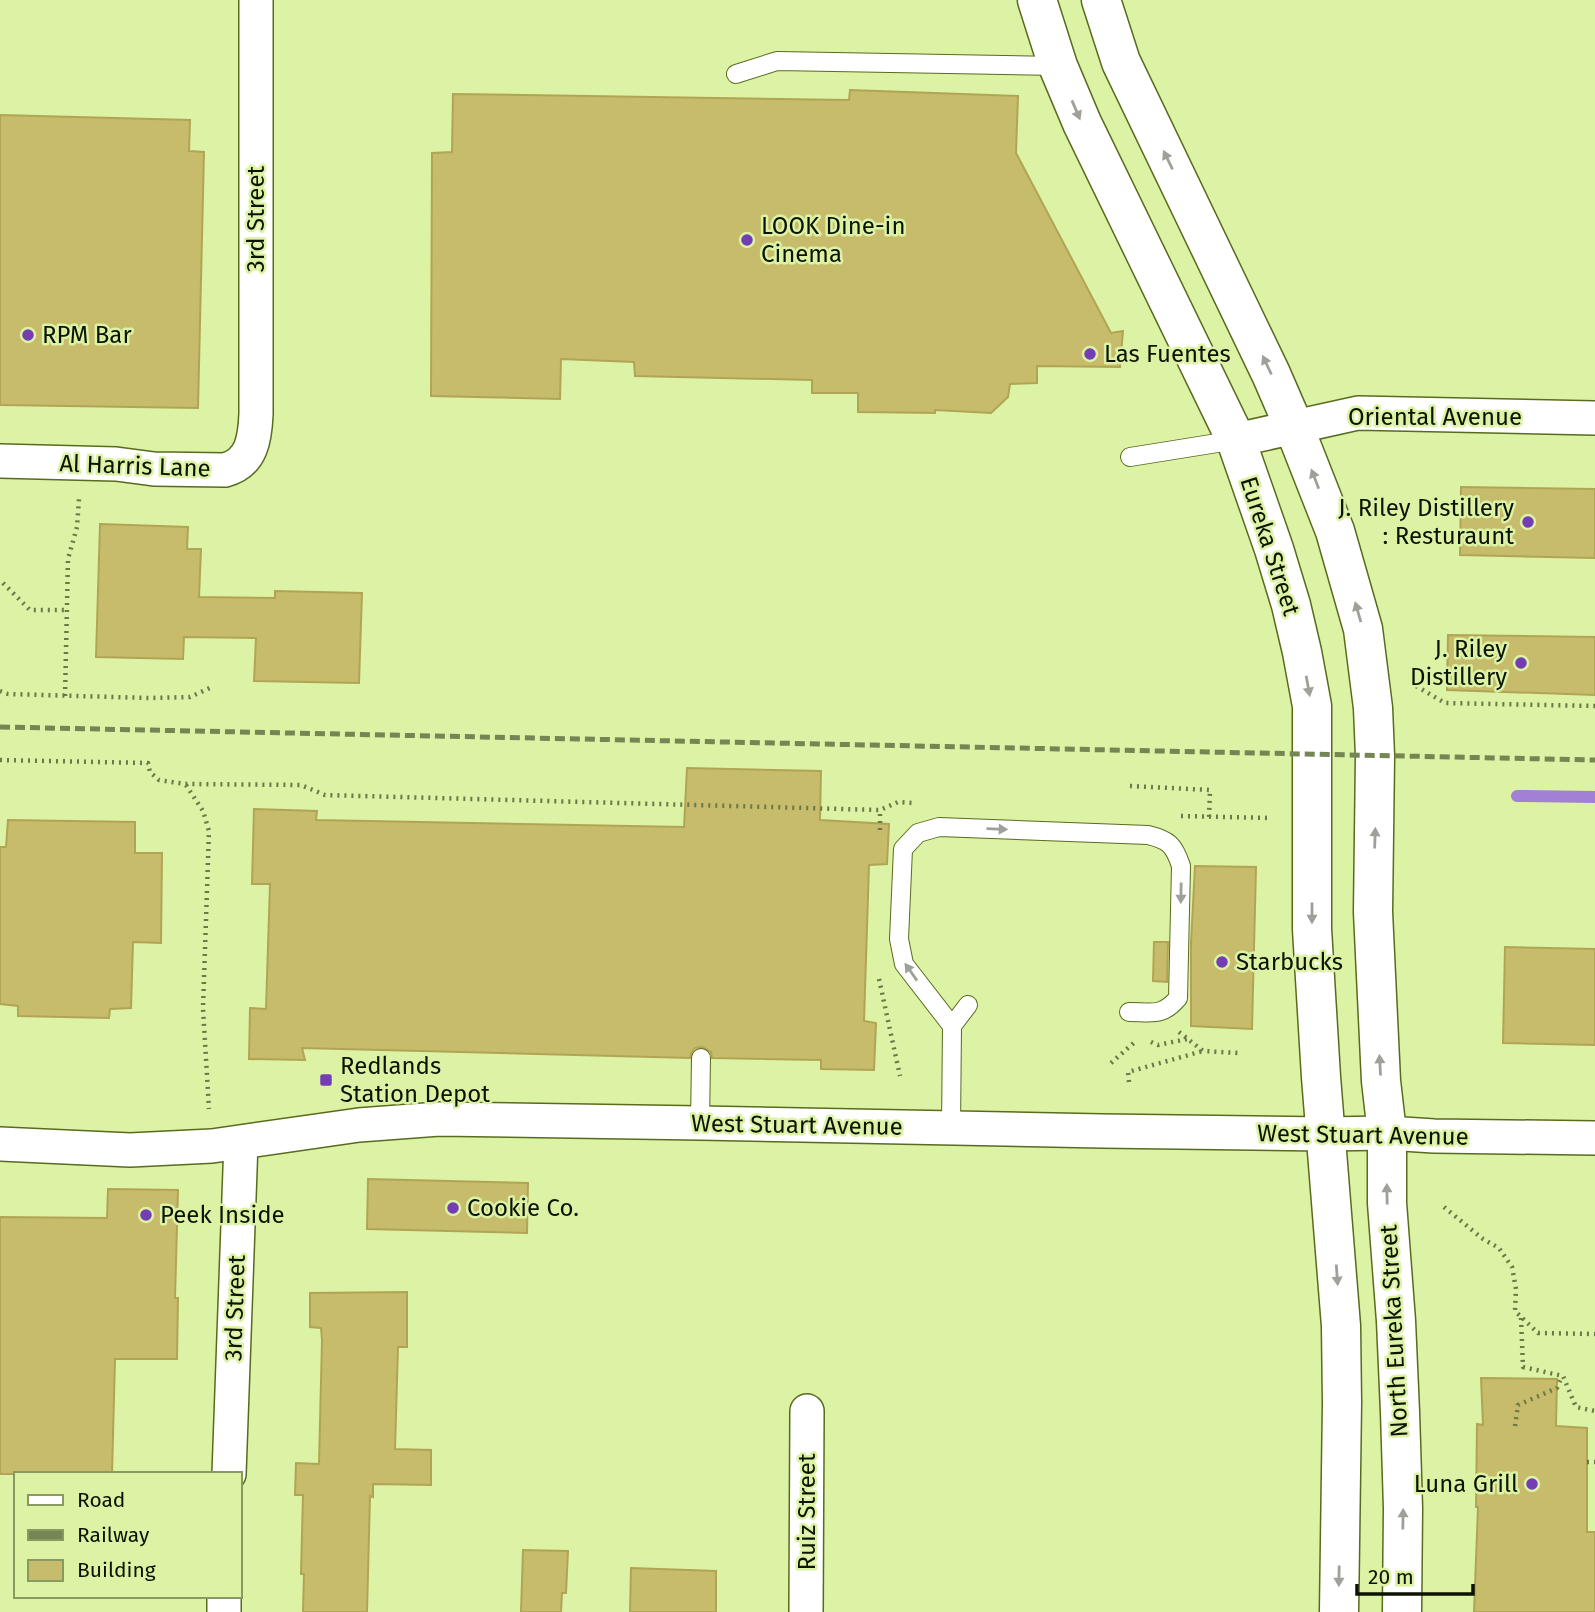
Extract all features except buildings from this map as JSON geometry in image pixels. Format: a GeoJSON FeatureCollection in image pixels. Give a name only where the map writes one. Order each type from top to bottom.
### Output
{"type":"FeatureCollection","features":[{"type":"Feature","properties":{"kind":"street","name":"3rd Street"},"geometry":{"type":"LineString","coordinates":[[254,439],[256,0]]}},
{"type":"Feature","properties":{"kind":"street","name":"Eureka Street"},"geometry":{"type":"LineString","coordinates":[[1037,0],[1058,66],[1082,123],[1236,440],[1291,605],[1312,706],[1312,929],[1325,1134]]}},
{"type":"Feature","properties":{"kind":"street"},"geometry":{"type":"LineString","coordinates":[[1101,0],[1121,62],[1271,374],[1294,428],[1335,531],[1363,629],[1376,757],[1373,912],[1381,1081],[1387,1133]]}},
{"type":"Feature","properties":{"kind":"street","name":"Oriental Avenue"},"geometry":{"type":"LineString","coordinates":[[1236,440],[1358,413],[1595,418]]}},
{"type":"Feature","properties":{"kind":"street","name":"Al Harris Lane"},"geometry":{"type":"LineString","coordinates":[[0,461],[226,470],[241,462],[254,439]]}},
{"type":"Feature","properties":{"kind":"street","name":"West Stuart Avenue"},"geometry":{"type":"LineString","coordinates":[[0,1144],[130,1150],[212,1146],[359,1125],[439,1119],[1595,1138]]}},
{"type":"Feature","properties":{"kind":"street","name":"North Eureka Street"},"geometry":{"type":"LineString","coordinates":[[1387,1133],[1387,1203],[1400,1412],[1402,1612]]}},
{"type":"Feature","properties":{"kind":"street"},"geometry":{"type":"LineString","coordinates":[[1325,1134],[1341,1326],[1339,1612]]}},
{"type":"Feature","properties":{"kind":"street","name":"3rd Street"},"geometry":{"type":"LineString","coordinates":[[229,1472],[241,1142]]}},
{"type":"Feature","properties":{"kind":"street","name":"Ruiz Street"},"geometry":{"type":"LineString","coordinates":[[806,1612],[807,1411]]}},
{"type":"Feature","properties":{"kind":"lane"},"geometry":{"type":"LineString","coordinates":[[736,74],[777,61],[1058,66]]}},
{"type":"Feature","properties":{"kind":"lane"},"geometry":{"type":"LineString","coordinates":[[1130,457],[1236,440]]}},
{"type":"Feature","properties":{"kind":"lane"},"geometry":{"type":"LineString","coordinates":[[952,1026],[904,964],[899,939],[903,849],[918,834],[939,827],[1148,835],[1164,839],[1176,850],[1181,866],[1178,998],[1169,1008],[1159,1012],[1129,1012]]}},
{"type":"Feature","properties":{"kind":"lane"},"geometry":{"type":"LineString","coordinates":[[951,1128],[952,1026],[968,1005]]}},
{"type":"Feature","properties":{"kind":"lane"},"geometry":{"type":"LineString","coordinates":[[700,1122],[701,1058]]}},
{"type":"Feature","properties":{"kind":"path"},"geometry":{"type":"LineString","coordinates":[[65,696],[68,559],[77,527],[79,496]]}},
{"type":"Feature","properties":{"kind":"path"},"geometry":{"type":"LineString","coordinates":[[3,583],[30,610],[68,610]]}},
{"type":"Feature","properties":{"kind":"path"},"geometry":{"type":"LineString","coordinates":[[1416,686],[1446,703],[1595,706]]}},
{"type":"Feature","properties":{"kind":"path"},"geometry":{"type":"LineString","coordinates":[[0,691],[8,694],[149,698],[190,696],[212,687]]}},
{"type":"Feature","properties":{"kind":"path"},"geometry":{"type":"LineString","coordinates":[[0,760],[148,763],[150,772],[159,780],[185,784],[301,785],[325,795],[339,796],[880,810],[898,802],[921,804]]}},
{"type":"Feature","properties":{"kind":"path"},"geometry":{"type":"LineString","coordinates":[[185,784],[204,811],[209,831],[203,1008],[206,1068]]}},
{"type":"Feature","properties":{"kind":"path"},"geometry":{"type":"LineString","coordinates":[[1130,786],[1210,790],[1209,818]]}},
{"type":"Feature","properties":{"kind":"path"},"geometry":{"type":"LineString","coordinates":[[1175,816],[1271,818]]}},
{"type":"Feature","properties":{"kind":"path"},"geometry":{"type":"LineString","coordinates":[[1177,1031],[1203,1051]]}},
{"type":"Feature","properties":{"kind":"path"},"geometry":{"type":"LineString","coordinates":[[1111,1063],[1139,1038]]}},
{"type":"Feature","properties":{"kind":"path"},"geometry":{"type":"LineString","coordinates":[[1148,1042],[1158,1045],[1187,1039]]}},
{"type":"Feature","properties":{"kind":"path"},"geometry":{"type":"LineString","coordinates":[[1129,1082],[1128,1072],[1203,1051],[1239,1053]]}},
{"type":"Feature","properties":{"kind":"path"},"geometry":{"type":"LineString","coordinates":[[1444,1207],[1483,1239],[1499,1248],[1512,1267],[1516,1289],[1515,1311],[1538,1333],[1595,1335]]}},
{"type":"Feature","properties":{"kind":"path"},"geometry":{"type":"LineString","coordinates":[[1521,1317],[1523,1367],[1563,1376]]}},
{"type":"Feature","properties":{"kind":"path"},"geometry":{"type":"LineString","coordinates":[[1563,1376],[1576,1407],[1595,1411]]}},
{"type":"Feature","properties":{"kind":"path"},"geometry":{"type":"LineString","coordinates":[[1515,1426],[1518,1405],[1557,1388],[1563,1376]]}},
{"type":"Feature","properties":{"kind":"path"},"geometry":{"type":"LineString","coordinates":[[1587,1462],[1595,1461]]}},
{"type":"Feature","properties":{"kind":"waterway"},"geometry":{"type":"LineString","coordinates":[[1517,796],[1595,797]]}},
{"type":"Feature","properties":{"kind":"railway"},"geometry":{"type":"LineString","coordinates":[[0,727],[1595,760]]}},
{"type":"Feature","properties":{"kind":"place","name":"LOOK Dine-in Cinema"},"geometry":{"type":"Point","coordinates":[747,240]}},
{"type":"Feature","properties":{"kind":"place","name":"RPM Bar"},"geometry":{"type":"Point","coordinates":[28,335]}},
{"type":"Feature","properties":{"kind":"place","name":"Las Fuentes"},"geometry":{"type":"Point","coordinates":[1090,354]}},
{"type":"Feature","properties":{"kind":"place","name":"J. Riley Distillery : Resturaunt"},"geometry":{"type":"Point","coordinates":[1528,522]}},
{"type":"Feature","properties":{"kind":"place","name":"J. Riley Distillery"},"geometry":{"type":"Point","coordinates":[1521,663]}},
{"type":"Feature","properties":{"kind":"place","name":"Starbucks"},"geometry":{"type":"Point","coordinates":[1222,962]}},
{"type":"Feature","properties":{"kind":"place","name":"Redlands Station Depot"},"geometry":{"type":"Point","coordinates":[326,1080]}},
{"type":"Feature","properties":{"kind":"place","name":"Cookie Co."},"geometry":{"type":"Point","coordinates":[453,1208]}},
{"type":"Feature","properties":{"kind":"place","name":"Peek Inside"},"geometry":{"type":"Point","coordinates":[146,1215]}},
{"type":"Feature","properties":{"kind":"place","name":"Luna Grill"},"geometry":{"type":"Point","coordinates":[1532,1484]}}]}
